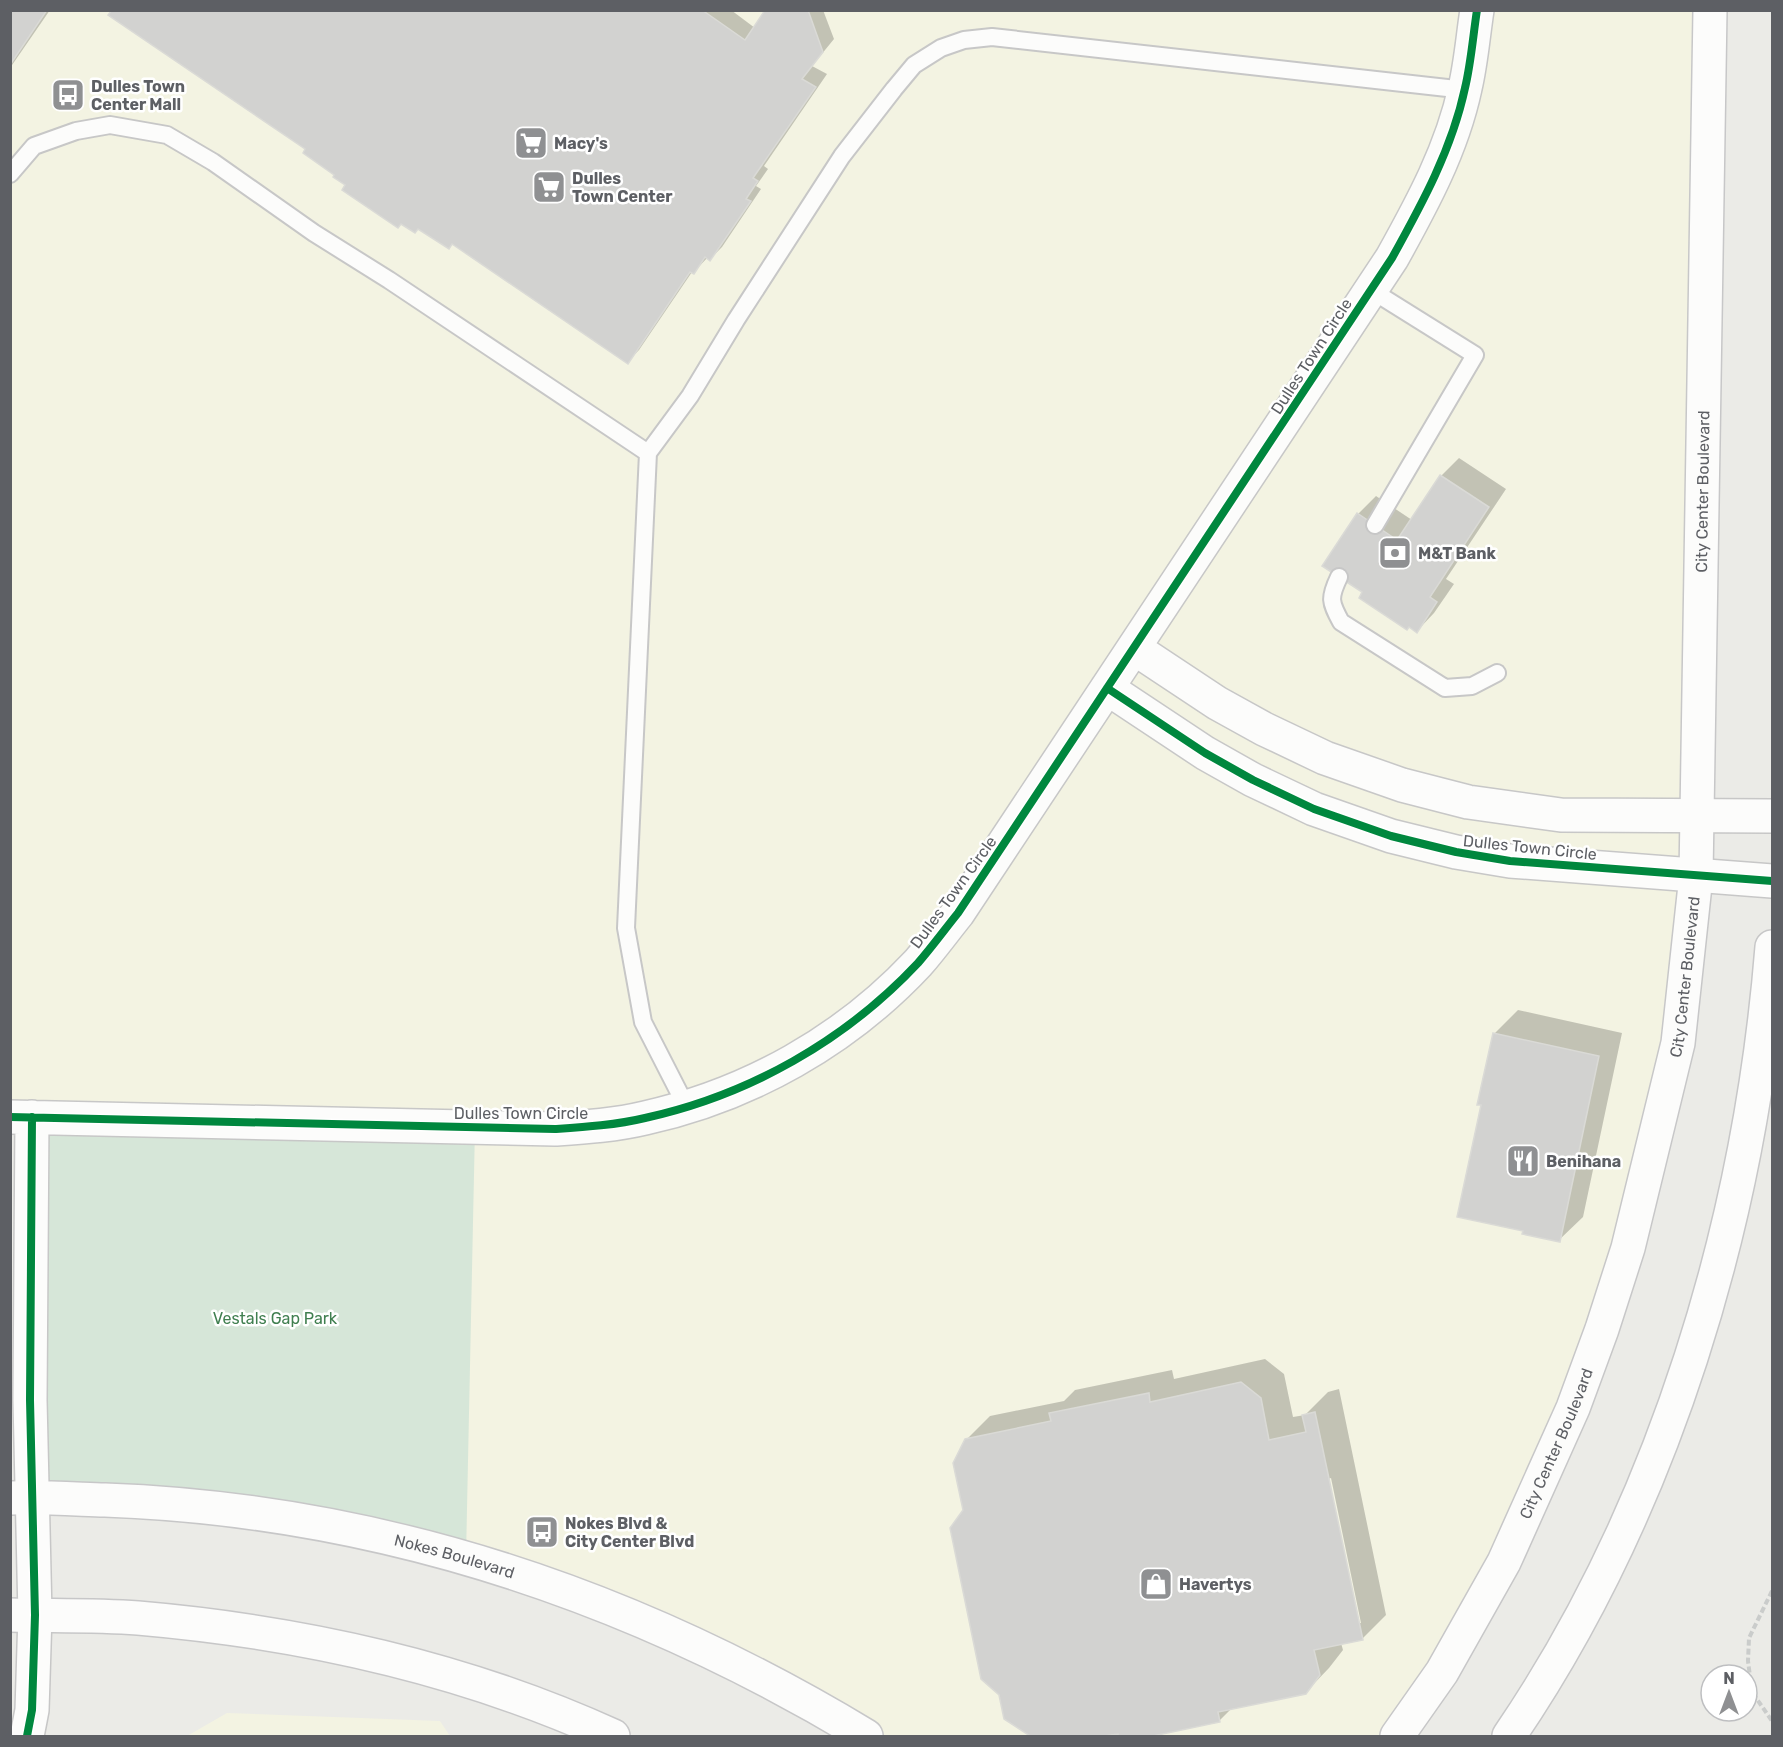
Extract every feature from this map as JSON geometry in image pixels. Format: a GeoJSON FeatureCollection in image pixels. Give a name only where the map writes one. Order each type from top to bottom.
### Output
{"type":"FeatureCollection","features":[{"type":"Feature","properties":{"kind":"main road","name":"Dulles Town Circle"},"geometry":{"type":"LineString","coordinates":[[27,1737],[32,1710],[23,1615],[21,1497],[30,1400],[21,1117],[555,1129],[599,1126],[644,1119],[729,1093],[786,1066],[831,1038],[880,999],[907,973],[958,913],[1392,258],[1425,198],[1451,135],[1465,90],[1477,10]]}},
{"type":"Feature","properties":{"kind":"main road","name":"City Center Boulevard"},"geometry":{"type":"LineString","coordinates":[[1397,1737],[1442,1672],[1504,1562],[1573,1408],[1628,1248],[1678,1043],[1696,876],[1710,10]]}},
{"type":"Feature","properties":{"kind":"main road"},"geometry":{"type":"LineString","coordinates":[[1134,648],[1217,703],[1264,729],[1325,758],[1402,785],[1468,802],[1562,814],[1773,816]]}},
{"type":"Feature","properties":{"kind":"main road","name":"Dulles Town Circle"},"geometry":{"type":"LineString","coordinates":[[1107,688],[1206,753],[1253,780],[1314,809],[1391,836],[1456,852],[1510,861],[1773,881]]}},
{"type":"Feature","properties":{"kind":"main road"},"geometry":{"type":"LineString","coordinates":[[1509,1737],[1565,1644],[1605,1569],[1651,1468],[1696,1343],[1722,1252],[1741,1169],[1753,1103],[1773,947]]}},
{"type":"Feature","properties":{"kind":"main road","name":"Nokes Boulevard"},"geometry":{"type":"LineString","coordinates":[[21,1497],[162,1502],[238,1510],[315,1521],[391,1537],[466,1557],[611,1606],[681,1637],[750,1671],[866,1737]]}},
{"type":"Feature","properties":{"kind":"main road"},"geometry":{"type":"LineString","coordinates":[[23,1615],[137,1618],[283,1637],[367,1653],[516,1697],[613,1737]]}},
{"type":"Feature","properties":{"kind":"lane"},"geometry":{"type":"LineString","coordinates":[[687,1107],[643,1022],[626,928],[648,453],[690,396],[736,320],[842,156],[914,65],[941,48],[964,40],[992,37],[1465,90]]}},
{"type":"Feature","properties":{"kind":"lane"},"geometry":{"type":"LineString","coordinates":[[10,174],[34,146],[76,131],[110,125],[167,135],[213,162],[314,233],[389,280],[648,453]]}},
{"type":"Feature","properties":{"kind":"lane"},"geometry":{"type":"LineString","coordinates":[[1371,290],[1475,355],[1375,525]]}},
{"type":"Feature","properties":{"kind":"lane"},"geometry":{"type":"LineString","coordinates":[[1339,577],[1332,592],[1331,604],[1341,622],[1444,688],[1472,686],[1497,673]]}},
{"type":"Feature","properties":{"kind":"path"},"geometry":{"type":"LineString","coordinates":[[1773,1591],[1749,1638],[1748,1661],[1752,1692],[1773,1721]]}},
{"type":"Feature","properties":{"kind":"shaded area","name":"Dulles Town Center"},"geometry":{"type":"Polygon","coordinates":[[[11,11],[1710,11],[1688,966],[1573,1408],[1397,1736],[866,1736],[466,1557],[11,1117],[11,11]]]}},
{"type":"Feature","properties":{"kind":"shaded area"},"geometry":{"type":"Polygon","coordinates":[[[227,1713],[440,1721],[450,1736],[187,1736],[227,1713]]]}},
{"type":"Feature","properties":{"kind":"green space","name":"Vestals Gap Park"},"geometry":{"type":"Polygon","coordinates":[[[32,1117],[475,1127],[466,1557],[32,1497],[32,1117]]]}},
{"type":"Feature","properties":{"kind":"building"},"geometry":{"type":"Polygon","coordinates":[[[10,10],[47,10],[10,65],[10,10]]]}},
{"type":"Feature","properties":{"kind":"building","name":"Dulles Town Center"},"geometry":{"type":"Polygon","coordinates":[[[112,10],[702,10],[745,40],[765,10],[808,10],[823,52],[802,79],[816,87],[753,178],[758,181],[746,199],[751,201],[710,261],[705,257],[694,274],[690,272],[628,364],[452,244],[449,249],[418,229],[415,233],[401,224],[398,228],[342,190],[345,185],[303,153],[305,149],[108,15],[112,10]]]}},
{"type":"Feature","properties":{"kind":"building","name":"M&T Bank"},"geometry":{"type":"Polygon","coordinates":[[[1440,475],[1489,507],[1430,597],[1437,602],[1417,633],[1409,627],[1407,630],[1359,598],[1362,592],[1322,566],[1357,513],[1397,540],[1440,475]]]}},
{"type":"Feature","properties":{"kind":"building","name":"Benihana"},"geometry":{"type":"Polygon","coordinates":[[[1493,1033],[1599,1056],[1560,1242],[1522,1234],[1523,1231],[1457,1217],[1481,1105],[1477,1105],[1493,1033]]]}},
{"type":"Feature","properties":{"kind":"building","name":"Havertys"},"geometry":{"type":"Polygon","coordinates":[[[1241,1382],[1261,1398],[1269,1440],[1306,1432],[1302,1415],[1315,1412],[1363,1640],[1314,1650],[1320,1675],[1306,1694],[1218,1712],[1220,1722],[1153,1736],[1118,1736],[1118,1734],[1030,1736],[1004,1719],[999,1695],[981,1679],[950,1528],[963,1510],[953,1463],[965,1439],[1051,1421],[1049,1413],[1149,1393],[1150,1402],[1241,1382]]]}},
{"type":"Feature","properties":{"kind":"cycle path"},"geometry":{"type":"LineString","coordinates":[[10,1117],[555,1129],[600,1125],[645,1118],[721,1095],[793,1061],[859,1017],[918,963],[958,913],[1392,258],[1425,197],[1452,133],[1467,79],[1477,10]]}},
{"type":"Feature","properties":{"kind":"cycle path"},"geometry":{"type":"LineString","coordinates":[[1107,688],[1205,753],[1253,780],[1314,809],[1391,836],[1456,852],[1510,861],[1772,881]]}},
{"type":"Feature","properties":{"kind":"cycle path"},"geometry":{"type":"LineString","coordinates":[[27,1736],[32,1710],[35,1615],[30,1400],[32,1117]]}},
{"type":"Feature","properties":{"kind":"place","name":"Dulles Town Center Mall"},"geometry":{"type":"Point","coordinates":[68,95]}},
{"type":"Feature","properties":{"kind":"place","name":"Macy's"},"geometry":{"type":"Point","coordinates":[531,143]}},
{"type":"Feature","properties":{"kind":"place","name":"Dulles Town Center"},"geometry":{"type":"Point","coordinates":[549,187]}},
{"type":"Feature","properties":{"kind":"place","name":"M&T Bank"},"geometry":{"type":"Point","coordinates":[1395,553]}},
{"type":"Feature","properties":{"kind":"place","name":"Benihana"},"geometry":{"type":"Point","coordinates":[1523,1161]}},
{"type":"Feature","properties":{"kind":"place","name":"Nokes Blvd & City Center Blvd"},"geometry":{"type":"Point","coordinates":[542,1532]}},
{"type":"Feature","properties":{"kind":"place","name":"Havertys"},"geometry":{"type":"Point","coordinates":[1156,1584]}}]}
